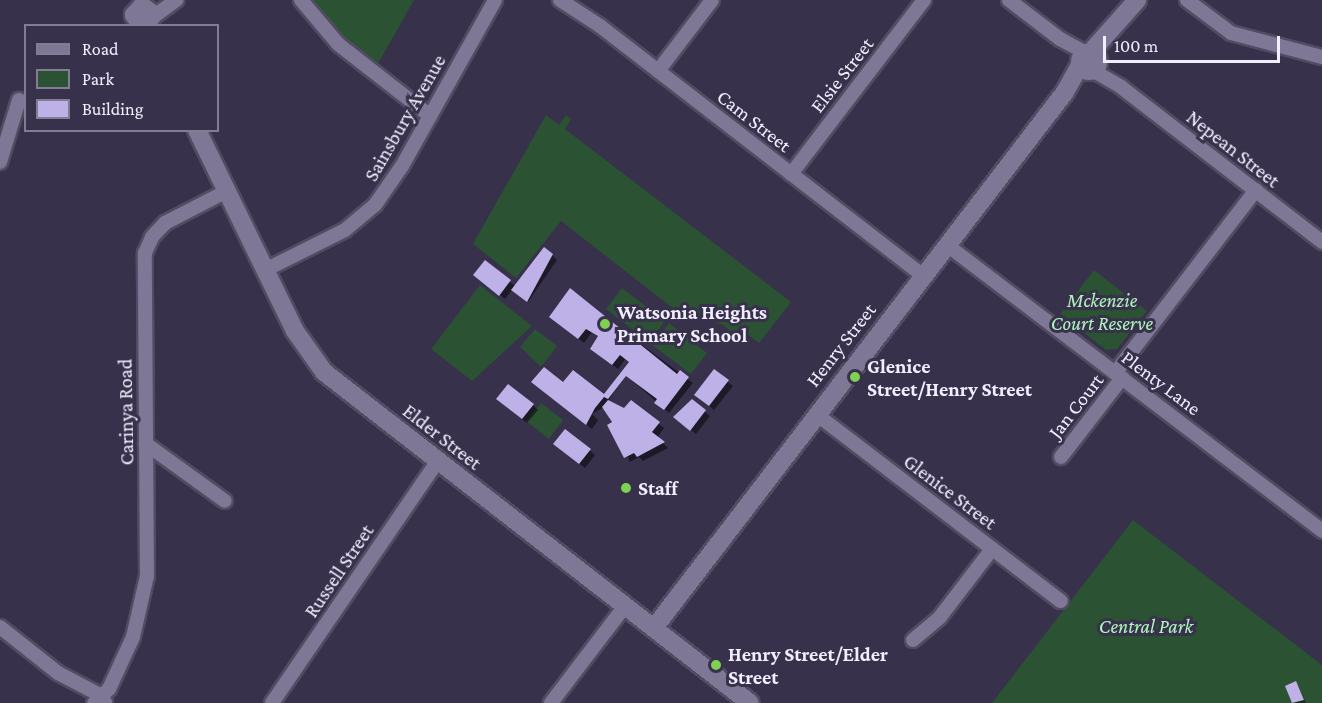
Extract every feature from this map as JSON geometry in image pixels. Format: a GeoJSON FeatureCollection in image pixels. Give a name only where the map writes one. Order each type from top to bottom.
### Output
{"type":"FeatureCollection","features":[{"type":"Feature","properties":{"kind":"street"},"geometry":{"type":"LineString","coordinates":[[145,14],[175,0]]}},
{"type":"Feature","properties":{"kind":"street"},"geometry":{"type":"LineString","coordinates":[[301,0],[338,44],[430,116]]}},
{"type":"Feature","properties":{"kind":"street","name":"Sainsbury Avenue"},"geometry":{"type":"LineString","coordinates":[[265,270],[334,236],[363,216],[392,183],[495,0]]}},
{"type":"Feature","properties":{"kind":"street","name":"Cam Street"},"geometry":{"type":"LineString","coordinates":[[560,0],[658,71],[923,276]]}},
{"type":"Feature","properties":{"kind":"street"},"geometry":{"type":"LineString","coordinates":[[658,71],[712,0]]}},
{"type":"Feature","properties":{"kind":"street","name":"Elsie Street"},"geometry":{"type":"LineString","coordinates":[[791,174],[924,0]]}},
{"type":"Feature","properties":{"kind":"street","name":"Nepean Street"},"geometry":{"type":"LineString","coordinates":[[1009,0],[1322,242]]}},
{"type":"Feature","properties":{"kind":"street","name":"Henry Street"},"geometry":{"type":"LineString","coordinates":[[654,628],[816,414],[1137,0]]}},
{"type":"Feature","properties":{"kind":"street"},"geometry":{"type":"LineString","coordinates":[[1187,0],[1231,33],[1321,55]]}},
{"type":"Feature","properties":{"kind":"street"},"geometry":{"type":"LineString","coordinates":[[0,162],[19,100]]}},
{"type":"Feature","properties":{"kind":"street","name":"Elder Street"},"geometry":{"type":"LineString","coordinates":[[198,132],[304,346],[324,372],[750,703]]}},
{"type":"Feature","properties":{"kind":"street","name":"Jan Court"},"geometry":{"type":"LineString","coordinates":[[1061,458],[1256,190]]}},
{"type":"Feature","properties":{"kind":"street","name":"Carinya Road"},"geometry":{"type":"LineString","coordinates":[[97,701],[117,671],[137,627],[146,584],[144,263],[147,245],[165,223],[227,191]]}},
{"type":"Feature","properties":{"kind":"street","name":"Plenty Lane"},"geometry":{"type":"LineString","coordinates":[[947,245],[1322,531]]}},
{"type":"Feature","properties":{"kind":"street","name":"Glenice Street"},"geometry":{"type":"LineString","coordinates":[[816,414],[1061,601]]}},
{"type":"Feature","properties":{"kind":"street"},"geometry":{"type":"LineString","coordinates":[[146,444],[225,501]]}},
{"type":"Feature","properties":{"kind":"street","name":"Russell Street"},"geometry":{"type":"LineString","coordinates":[[272,703],[437,462]]}},
{"type":"Feature","properties":{"kind":"street"},"geometry":{"type":"LineString","coordinates":[[913,640],[940,617],[992,549]]}},
{"type":"Feature","properties":{"kind":"street"},"geometry":{"type":"LineString","coordinates":[[551,703],[625,606]]}},
{"type":"Feature","properties":{"kind":"street"},"geometry":{"type":"LineString","coordinates":[[0,627],[97,701]]}},
{"type":"Feature","properties":{"kind":"green space"},"geometry":{"type":"Polygon","coordinates":[[[309,0],[414,0],[376,67],[341,38],[309,0]]]}},
{"type":"Feature","properties":{"kind":"green space"},"geometry":{"type":"Polygon","coordinates":[[[546,115],[559,125],[566,115],[571,119],[565,129],[791,302],[759,343],[747,334],[739,331],[735,335],[723,325],[674,309],[561,221],[516,278],[473,244],[546,115]]]}},
{"type":"Feature","properties":{"kind":"green space","name":"Mckenzie Court Reserve"},"geometry":{"type":"Polygon","coordinates":[[[1094,270],[1147,311],[1117,349],[1106,350],[1060,314],[1094,270]]]}},
{"type":"Feature","properties":{"kind":"green space"},"geometry":{"type":"Polygon","coordinates":[[[480,285],[532,326],[472,381],[431,349],[480,285]]]}},
{"type":"Feature","properties":{"kind":"green space"},"geometry":{"type":"Polygon","coordinates":[[[622,288],[665,321],[649,342],[606,309],[622,288]]]}},
{"type":"Feature","properties":{"kind":"green space"},"geometry":{"type":"Polygon","coordinates":[[[669,323],[707,353],[691,374],[652,345],[669,323]]]}},
{"type":"Feature","properties":{"kind":"green space"},"geometry":{"type":"Polygon","coordinates":[[[535,329],[557,346],[541,367],[520,347],[535,329]]]}},
{"type":"Feature","properties":{"kind":"green space"},"geometry":{"type":"Polygon","coordinates":[[[541,403],[563,420],[549,439],[526,421],[541,403]]]}},
{"type":"Feature","properties":{"kind":"green space","name":"Central Park"},"geometry":{"type":"Polygon","coordinates":[[[1133,520],[1322,665],[1322,703],[992,703],[1133,520]]]}},
{"type":"Feature","properties":{"kind":"building"},"geometry":{"type":"Polygon","coordinates":[[[544,247],[553,254],[527,302],[511,290],[544,247]]]}},
{"type":"Feature","properties":{"kind":"building"},"geometry":{"type":"Polygon","coordinates":[[[485,260],[511,280],[499,296],[473,275],[485,260]]]}},
{"type":"Feature","properties":{"kind":"building"},"geometry":{"type":"Polygon","coordinates":[[[570,288],[677,374],[680,370],[689,377],[664,410],[654,403],[657,399],[626,376],[608,399],[604,397],[595,408],[586,425],[531,382],[544,367],[563,382],[573,370],[604,394],[629,362],[620,355],[612,365],[590,349],[598,336],[586,329],[578,339],[549,317],[570,288]]]}},
{"type":"Feature","properties":{"kind":"building"},"geometry":{"type":"Polygon","coordinates":[[[714,369],[729,380],[709,406],[694,395],[714,369]]]}},
{"type":"Feature","properties":{"kind":"building"},"geometry":{"type":"Polygon","coordinates":[[[508,384],[534,404],[522,419],[496,399],[508,384]]]}},
{"type":"Feature","properties":{"kind":"building"},"geometry":{"type":"Polygon","coordinates":[[[692,399],[706,410],[690,431],[673,417],[692,399]]]}},
{"type":"Feature","properties":{"kind":"building"},"geometry":{"type":"Polygon","coordinates":[[[608,400],[624,408],[631,400],[660,422],[652,432],[665,442],[637,457],[634,453],[624,458],[607,425],[612,422],[602,407],[608,400]]]}},
{"type":"Feature","properties":{"kind":"building"},"geometry":{"type":"Polygon","coordinates":[[[565,429],[591,449],[579,464],[553,444],[565,429]]]}},
{"type":"Feature","properties":{"kind":"building"},"geometry":{"type":"Polygon","coordinates":[[[1296,681],[1304,700],[1292,703],[1285,686],[1296,681]]]}},
{"type":"Feature","properties":{"kind":"place","name":"Watsonia Heights Primary School"},"geometry":{"type":"Point","coordinates":[605,324]}},
{"type":"Feature","properties":{"kind":"place","name":"Glenice Street/Henry Street"},"geometry":{"type":"Point","coordinates":[855,377]}},
{"type":"Feature","properties":{"kind":"place","name":"Staff"},"geometry":{"type":"Point","coordinates":[626,488]}},
{"type":"Feature","properties":{"kind":"place","name":"Henry Street/Elder Street"},"geometry":{"type":"Point","coordinates":[716,665]}}]}
